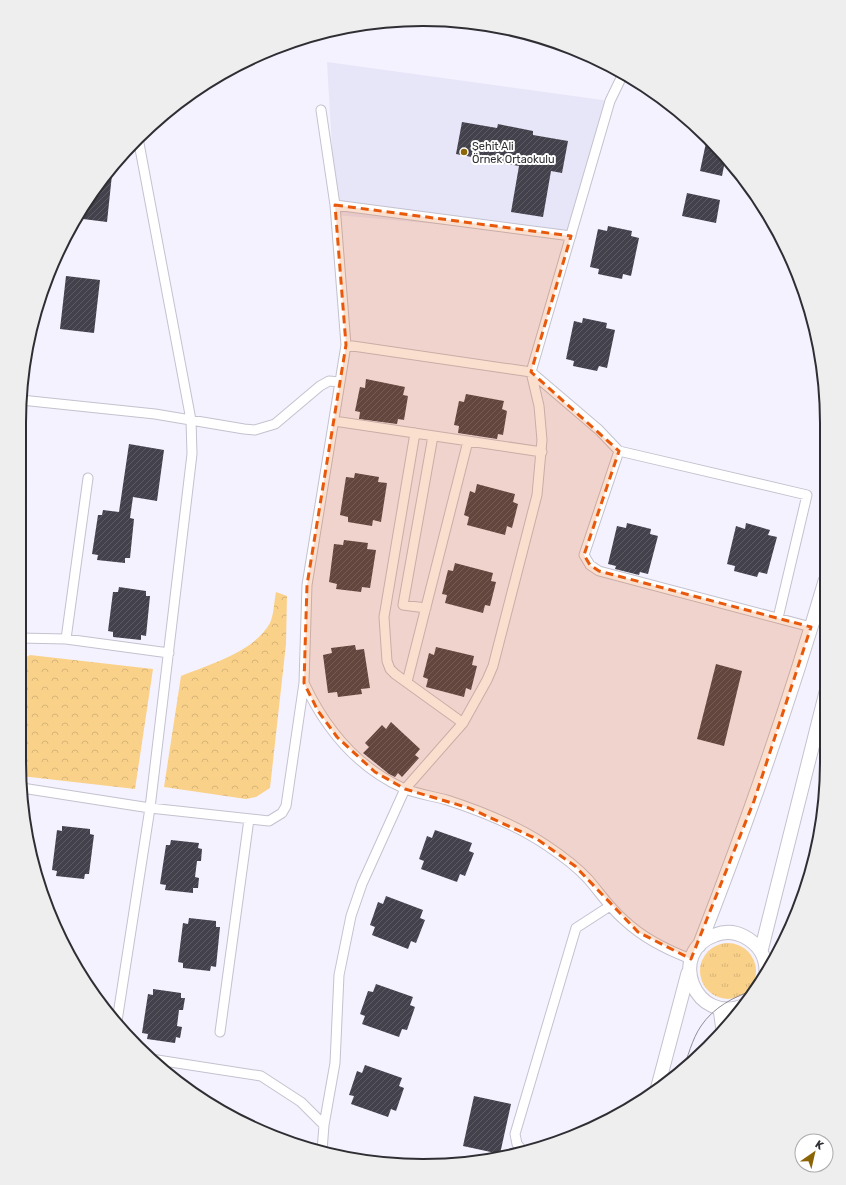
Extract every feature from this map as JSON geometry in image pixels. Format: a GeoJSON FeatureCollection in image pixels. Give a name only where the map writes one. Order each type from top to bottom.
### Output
{"type":"FeatureCollection","features":[{"type":"Feature","properties":{"kind":"street"},"geometry":{"type":"LineString","coordinates":[[326,1146],[324,1125],[335,1063],[338,982],[346,933],[362,884],[405,789],[463,723],[481,694],[493,666],[537,495],[542,452],[539,406],[531,372],[610,101],[624,80]]}},
{"type":"Feature","properties":{"kind":"street"},"geometry":{"type":"LineString","coordinates":[[27,789],[150,808],[268,821],[282,813],[286,806],[304,683],[307,585],[346,345],[335,206],[321,110]]}},
{"type":"Feature","properties":{"kind":"street"},"geometry":{"type":"LineString","coordinates":[[118,1015],[150,808],[192,454],[191,420],[139,145]]}},
{"type":"Feature","properties":{"kind":"street"},"geometry":{"type":"LineString","coordinates":[[335,206],[571,236]]}},
{"type":"Feature","properties":{"kind":"street"},"geometry":{"type":"LineString","coordinates":[[346,345],[531,372],[599,430],[619,451],[807,495],[778,618]]}},
{"type":"Feature","properties":{"kind":"street"},"geometry":{"type":"LineString","coordinates":[[27,401],[155,414],[244,430],[262,428],[275,424],[320,386],[329,382],[340,382]]}},
{"type":"Feature","properties":{"kind":"street"},"geometry":{"type":"LineString","coordinates":[[334,420],[542,452]]}},
{"type":"Feature","properties":{"kind":"street"},"geometry":{"type":"LineString","coordinates":[[415,433],[384,618],[388,665],[392,672],[463,723]]}},
{"type":"Feature","properties":{"kind":"street"},"geometry":{"type":"LineString","coordinates":[[426,608],[403,605],[433,436]]}},
{"type":"Feature","properties":{"kind":"street"},"geometry":{"type":"LineString","coordinates":[[407,682],[468,441]]}},
{"type":"Feature","properties":{"kind":"street"},"geometry":{"type":"LineString","coordinates":[[619,451],[584,555],[590,565],[599,571],[811,627]]}},
{"type":"Feature","properties":{"kind":"street"},"geometry":{"type":"LineString","coordinates":[[66,639],[88,478]]}},
{"type":"Feature","properties":{"kind":"street"},"geometry":{"type":"LineString","coordinates":[[659,1081],[691,963],[699,946],[754,801],[820,597]]}},
{"type":"Feature","properties":{"kind":"street"},"geometry":{"type":"LineString","coordinates":[[26,638],[66,639],[169,653]]}},
{"type":"Feature","properties":{"kind":"street"},"geometry":{"type":"LineString","coordinates":[[304,683],[318,711],[348,750],[375,772],[405,789],[469,808],[537,839],[575,866],[588,878],[610,906],[638,932],[691,963]]}},
{"type":"Feature","properties":{"kind":"street"},"geometry":{"type":"LineString","coordinates":[[766,961],[820,719]]}},
{"type":"Feature","properties":{"kind":"street"},"geometry":{"type":"LineString","coordinates":[[220,1032],[249,819]]}},
{"type":"Feature","properties":{"kind":"street"},"geometry":{"type":"LineString","coordinates":[[519,1147],[517,1144],[515,1134],[576,928],[610,906]]}},
{"type":"Feature","properties":{"kind":"street"},"geometry":{"type":"LineString","coordinates":[[699,946],[705,940],[720,933],[736,933],[750,940],[766,961]]}},
{"type":"Feature","properties":{"kind":"street"},"geometry":{"type":"LineString","coordinates":[[691,963],[692,983],[697,994],[706,1002],[720,1009],[735,1008]]}},
{"type":"Feature","properties":{"kind":"street"},"geometry":{"type":"LineString","coordinates":[[720,1009],[723,1015],[723,1022]]}},
{"type":"Feature","properties":{"kind":"street"},"geometry":{"type":"LineString","coordinates":[[163,1062],[261,1076],[301,1102],[324,1125]]}},
{"type":"Feature","properties":{"kind":"highlighted area"},"geometry":{"type":"Polygon","coordinates":[[[335,205],[571,236],[531,372],[619,451],[584,555],[590,565],[599,571],[811,627],[754,801],[691,959],[638,932],[575,866],[537,839],[469,808],[405,789],[375,772],[337,737],[318,711],[304,683],[307,585],[346,345],[335,205]]]}},
{"type":"Feature","properties":{"kind":"shaded area","name":"Şehit Ali Örnek Ortaokulu"},"geometry":{"type":"Polygon","coordinates":[[[327,62],[610,101],[571,236],[336,215],[327,62]]]}},
{"type":"Feature","properties":{"kind":"green space"},"geometry":{"type":"Polygon","coordinates":[[[276,592],[287,596],[286,644],[270,788],[256,797],[246,799],[164,787],[181,676],[218,662],[253,642],[263,633],[270,623],[276,592]]]}},
{"type":"Feature","properties":{"kind":"green space"},"geometry":{"type":"Polygon","coordinates":[[[30,655],[153,669],[135,789],[27,777],[26,657],[30,655]]]}},
{"type":"Feature","properties":{"kind":"green space"},"geometry":{"type":"Polygon","coordinates":[[[728,943],[739,945],[748,951],[754,960],[756,971],[754,981],[746,992],[739,997],[728,999],[717,997],[708,991],[702,982],[700,971],[702,960],[708,951],[717,945],[728,943]]]}},
{"type":"Feature","properties":{"kind":"building"},"geometry":{"type":"Polygon","coordinates":[[[462,122],[497,128],[498,124],[533,131],[533,135],[568,141],[562,173],[551,171],[543,217],[511,212],[519,166],[456,154],[462,122]]]}},
{"type":"Feature","properties":{"kind":"building"},"geometry":{"type":"Polygon","coordinates":[[[706,144],[724,165],[722,176],[700,171],[706,144]]]}},
{"type":"Feature","properties":{"kind":"building"},"geometry":{"type":"Polygon","coordinates":[[[112,177],[107,222],[82,219],[112,177]]]}},
{"type":"Feature","properties":{"kind":"building"},"geometry":{"type":"Polygon","coordinates":[[[687,193],[720,200],[716,223],[682,216],[687,193]]]}},
{"type":"Feature","properties":{"kind":"building"},"geometry":{"type":"Polygon","coordinates":[[[608,226],[632,231],[631,236],[639,238],[631,276],[623,274],[622,279],[598,274],[599,269],[590,267],[598,229],[607,231],[608,226]]]}},
{"type":"Feature","properties":{"kind":"building"},"geometry":{"type":"Polygon","coordinates":[[[66,276],[100,280],[94,333],[60,329],[66,276]]]}},
{"type":"Feature","properties":{"kind":"building"},"geometry":{"type":"Polygon","coordinates":[[[583,318],[607,323],[606,328],[615,330],[607,368],[599,366],[597,371],[573,366],[574,361],[566,359],[574,321],[582,323],[583,318]]]}},
{"type":"Feature","properties":{"kind":"building"},"geometry":{"type":"Polygon","coordinates":[[[366,379],[405,387],[403,395],[408,396],[404,420],[398,419],[397,424],[359,419],[360,412],[355,411],[360,387],[365,388],[366,379]]]}},
{"type":"Feature","properties":{"kind":"building"},"geometry":{"type":"Polygon","coordinates":[[[466,394],[504,401],[502,409],[507,411],[503,435],[498,434],[497,439],[458,433],[459,426],[454,425],[459,401],[464,402],[466,394]]]}},
{"type":"Feature","properties":{"kind":"building"},"geometry":{"type":"Polygon","coordinates":[[[129,444],[164,450],[157,501],[133,497],[130,518],[134,519],[130,558],[125,558],[125,563],[97,560],[98,555],[92,554],[98,515],[102,515],[103,510],[119,512],[129,444]]]}},
{"type":"Feature","properties":{"kind":"building"},"geometry":{"type":"Polygon","coordinates":[[[355,473],[379,477],[378,482],[387,483],[381,522],[373,520],[372,526],[348,522],[348,517],[340,515],[346,477],[354,478],[355,473]]]}},
{"type":"Feature","properties":{"kind":"building"},"geometry":{"type":"Polygon","coordinates":[[[477,484],[515,494],[513,502],[518,504],[512,528],[507,526],[505,535],[467,525],[469,517],[464,515],[470,491],[475,493],[477,484]]]}},
{"type":"Feature","properties":{"kind":"building"},"geometry":{"type":"Polygon","coordinates":[[[627,523],[651,529],[650,534],[658,536],[648,574],[640,572],[639,575],[615,569],[616,566],[608,564],[617,526],[626,528],[627,523]]]}},
{"type":"Feature","properties":{"kind":"building"},"geometry":{"type":"Polygon","coordinates":[[[746,523],[770,530],[768,535],[777,537],[767,574],[759,572],[757,577],[734,571],[735,566],[727,564],[736,526],[745,529],[746,523]]]}},
{"type":"Feature","properties":{"kind":"building"},"geometry":{"type":"Polygon","coordinates":[[[344,540],[368,543],[367,549],[376,550],[370,588],[362,587],[361,592],[336,589],[337,584],[329,582],[334,544],[343,545],[344,540]]]}},
{"type":"Feature","properties":{"kind":"building"},"geometry":{"type":"Polygon","coordinates":[[[455,563],[493,573],[491,581],[496,582],[490,606],[485,605],[483,613],[445,603],[447,595],[442,594],[448,570],[453,571],[455,563]]]}},
{"type":"Feature","properties":{"kind":"building"},"geometry":{"type":"Polygon","coordinates":[[[119,587],[146,591],[146,596],[150,596],[146,636],[141,635],[141,640],[113,637],[113,632],[108,631],[113,592],[118,592],[119,587]]]}},
{"type":"Feature","properties":{"kind":"building"},"geometry":{"type":"Polygon","coordinates":[[[355,645],[356,650],[364,649],[370,688],[361,689],[362,694],[338,697],[337,692],[328,693],[323,655],[332,653],[331,648],[355,645]]]}},
{"type":"Feature","properties":{"kind":"building"},"geometry":{"type":"Polygon","coordinates":[[[436,647],[474,656],[472,665],[477,666],[471,690],[466,688],[464,697],[426,687],[428,679],[423,677],[429,653],[434,655],[436,647]]]}},
{"type":"Feature","properties":{"kind":"building"},"geometry":{"type":"Polygon","coordinates":[[[716,664],[742,671],[724,746],[697,739],[716,664]]]}},
{"type":"Feature","properties":{"kind":"building"},"geometry":{"type":"Polygon","coordinates":[[[391,722],[420,749],[415,755],[419,758],[402,777],[398,773],[395,777],[389,774],[363,753],[369,747],[365,743],[382,725],[386,729],[391,722]]]}},
{"type":"Feature","properties":{"kind":"building"},"geometry":{"type":"Polygon","coordinates":[[[62,826],[90,829],[90,834],[94,835],[89,874],[85,874],[84,879],[56,876],[57,871],[52,870],[57,830],[62,831],[62,826]]]}},
{"type":"Feature","properties":{"kind":"building"},"geometry":{"type":"Polygon","coordinates":[[[435,830],[472,843],[469,851],[474,853],[465,876],[460,874],[457,882],[421,869],[424,861],[419,859],[427,836],[432,838],[435,830]]]}},
{"type":"Feature","properties":{"kind":"building"},"geometry":{"type":"Polygon","coordinates":[[[171,840],[199,843],[198,848],[202,849],[201,861],[197,861],[195,877],[199,878],[198,888],[193,888],[193,893],[165,890],[166,885],[160,884],[166,845],[170,845],[171,840]]]}},
{"type":"Feature","properties":{"kind":"building"},"geometry":{"type":"Polygon","coordinates":[[[386,896],[423,910],[420,918],[425,920],[416,943],[411,941],[408,949],[372,935],[375,927],[370,925],[378,902],[383,904],[386,896]]]}},
{"type":"Feature","properties":{"kind":"building"},"geometry":{"type":"Polygon","coordinates":[[[189,918],[216,921],[216,927],[220,927],[216,967],[211,966],[210,971],[183,968],[183,963],[178,962],[183,923],[188,924],[189,918]]]}},
{"type":"Feature","properties":{"kind":"building"},"geometry":{"type":"Polygon","coordinates":[[[376,984],[413,997],[410,1005],[415,1007],[407,1030],[402,1029],[399,1037],[362,1024],[365,1016],[360,1014],[368,991],[373,992],[376,984]]]}},
{"type":"Feature","properties":{"kind":"building"},"geometry":{"type":"Polygon","coordinates":[[[153,989],[181,993],[181,998],[185,998],[183,1010],[179,1010],[177,1026],[182,1027],[180,1038],[176,1037],[175,1043],[147,1039],[148,1034],[142,1033],[148,994],[153,995],[153,989]]]}},
{"type":"Feature","properties":{"kind":"building"},"geometry":{"type":"Polygon","coordinates":[[[365,1065],[402,1078],[399,1086],[404,1088],[396,1111],[391,1109],[388,1117],[351,1104],[354,1096],[349,1095],[357,1071],[362,1073],[365,1065]]]}},
{"type":"Feature","properties":{"kind":"building"},"geometry":{"type":"Polygon","coordinates":[[[474,1096],[511,1104],[501,1151],[493,1152],[463,1146],[474,1096]]]}},
{"type":"Feature","properties":{"kind":"tram line"},"geometry":{"type":"LineString","coordinates":[[686,1059],[695,1037],[706,1020],[718,1008],[732,999],[745,994]]}},
{"type":"Feature","properties":{"kind":"place","name":"Şehit Ali Örnek Ortaokulu"},"geometry":{"type":"Point","coordinates":[464,152]}}]}
